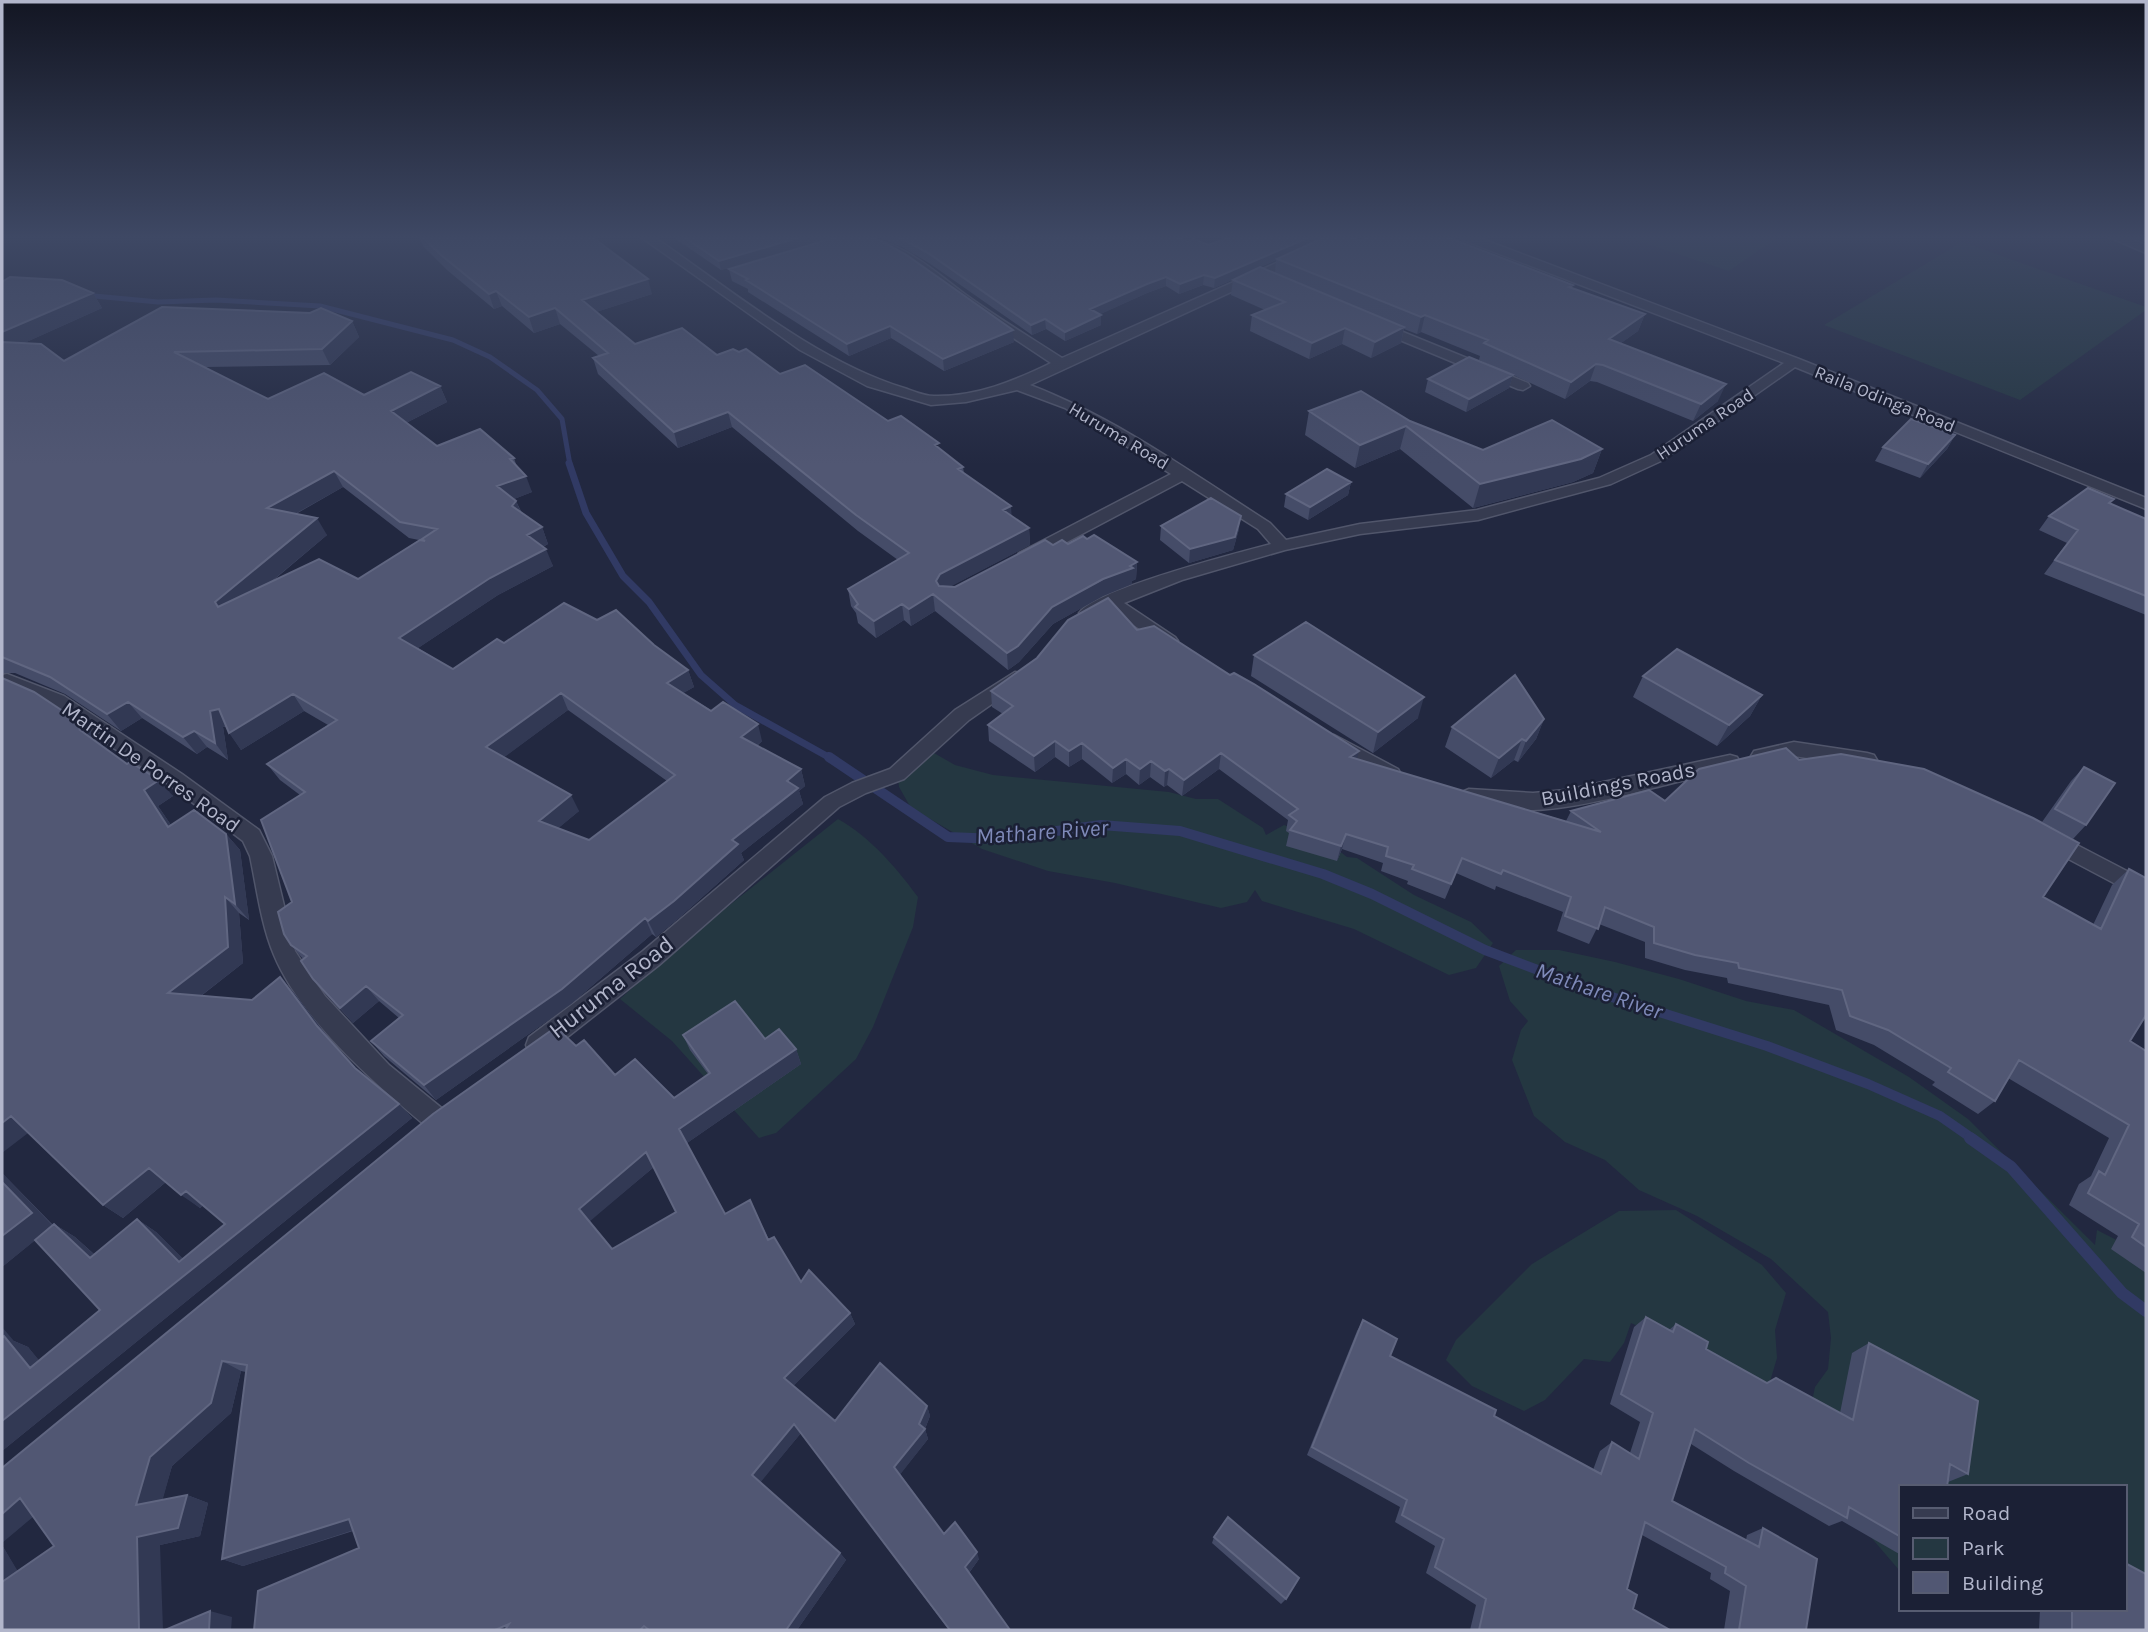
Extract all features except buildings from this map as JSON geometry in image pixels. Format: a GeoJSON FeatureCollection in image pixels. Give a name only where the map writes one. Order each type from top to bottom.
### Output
{"type":"FeatureCollection","features":[{"type":"Feature","properties":{"kind":"street"},"geometry":{"type":"LineString","coordinates":[[760,313],[805,347],[872,383],[931,401],[966,398],[1018,385],[1060,364],[1181,313]]}},
{"type":"Feature","properties":{"kind":"street"},"geometry":{"type":"LineString","coordinates":[[985,313],[1060,364]]}},
{"type":"Feature","properties":{"kind":"street","name":"Raila Odinga Road"},"geometry":{"type":"LineString","coordinates":[[1666,313],[2146,504]]}},
{"type":"Feature","properties":{"kind":"street"},"geometry":{"type":"LineString","coordinates":[[1359,318],[1523,386]]}},
{"type":"Feature","properties":{"kind":"street","name":"Huruma Road"},"geometry":{"type":"LineString","coordinates":[[1072,623],[1110,601],[1176,576],[1282,546],[1360,529],[1492,513],[1605,481],[1656,458],[1794,362]]}},
{"type":"Feature","properties":{"kind":"street","name":"Huruma Road"},"geometry":{"type":"LineString","coordinates":[[1018,385],[1070,405],[1264,526],[1282,546]]}},
{"type":"Feature","properties":{"kind":"street"},"geometry":{"type":"LineString","coordinates":[[1010,565],[1182,474]]}},
{"type":"Feature","properties":{"kind":"street"},"geometry":{"type":"LineString","coordinates":[[1110,601],[1147,628],[1191,653]]}},
{"type":"Feature","properties":{"kind":"street","name":"Huruma Road"},"geometry":{"type":"LineString","coordinates":[[514,1062],[582,1013],[690,926],[832,802],[859,788],[897,774],[962,715],[1028,668]]}},
{"type":"Feature","properties":{"kind":"street","name":"Martin De Porres Road"},"geometry":{"type":"LineString","coordinates":[[2,682],[7,680],[57,701],[175,779],[251,836],[261,856],[285,955],[317,1003],[425,1126],[458,1102]]}},
{"type":"Feature","properties":{"kind":"street"},"geometry":{"type":"LineString","coordinates":[[1315,729],[1372,765],[1411,781]]}},
{"type":"Feature","properties":{"kind":"street","name":"Buildings Roads"},"geometry":{"type":"LineString","coordinates":[[1456,794],[1499,801],[1561,800],[1794,749],[1853,756],[1892,765]]}},
{"type":"Feature","properties":{"kind":"street"},"geometry":{"type":"LineString","coordinates":[[2030,828],[2146,891]]}},
{"type":"Feature","properties":{"kind":"green space"},"geometry":{"type":"Polygon","coordinates":[[[1844,313],[2142,313],[2020,400],[1824,325],[1844,313]]]}},
{"type":"Feature","properties":{"kind":"green space"},"geometry":{"type":"Polygon","coordinates":[[[912,753],[934,753],[955,765],[993,775],[1169,792],[1196,799],[1218,799],[1263,828],[1266,835],[1284,825],[1329,843],[1347,857],[1357,858],[1414,895],[1471,922],[1493,943],[1476,968],[1449,975],[1354,929],[1262,901],[1255,890],[1247,902],[1221,908],[1115,883],[1048,871],[982,849],[911,808],[899,787],[896,761],[912,753]]]}},
{"type":"Feature","properties":{"kind":"green space"},"geometry":{"type":"Polygon","coordinates":[[[838,819],[882,853],[918,897],[913,927],[873,1027],[856,1059],[776,1133],[759,1138],[672,1041],[620,999],[682,943],[838,819]]]}},
{"type":"Feature","properties":{"kind":"green space"},"geometry":{"type":"Polygon","coordinates":[[[1516,950],[1559,950],[1679,979],[1746,1001],[1794,1010],[1909,1077],[1968,1119],[2095,1245],[2097,1230],[2146,1255],[2146,1589],[2127,1578],[2127,1485],[1899,1485],[1899,1570],[1845,1507],[1807,1425],[1815,1387],[1828,1369],[1831,1338],[1828,1312],[1771,1259],[1697,1216],[1639,1190],[1605,1160],[1565,1142],[1534,1116],[1512,1060],[1521,1030],[1528,1021],[1510,1001],[1499,966],[1516,950]]]}},
{"type":"Feature","properties":{"kind":"green space"},"geometry":{"type":"Polygon","coordinates":[[[1676,1210],[1762,1265],[1786,1293],[1775,1330],[1777,1358],[1769,1385],[1631,1323],[1624,1343],[1610,1362],[1584,1359],[1545,1400],[1524,1411],[1472,1386],[1446,1360],[1456,1340],[1532,1264],[1619,1211],[1676,1210]]]}},
{"type":"Feature","properties":{"kind":"waterway","name":"Mathare River"},"geometry":{"type":"LineString","coordinates":[[348,313],[453,340],[490,357],[537,390],[562,419],[570,465]]}},
{"type":"Feature","properties":{"kind":"waterway","name":"Mathare River"},"geometry":{"type":"LineString","coordinates":[[569,463],[586,513],[623,576],[649,602],[701,675],[735,705],[832,759]]}},
{"type":"Feature","properties":{"kind":"waterway","name":"Mathare River"},"geometry":{"type":"LineString","coordinates":[[832,759],[948,837],[998,839],[1101,825],[1180,831],[1323,874],[1372,894],[1485,950],[1596,992],[1767,1046],[1868,1084],[1940,1116],[1973,1139]]}},
{"type":"Feature","properties":{"kind":"waterway","name":"Mathare River"},"geometry":{"type":"LineString","coordinates":[[1970,1138],[2011,1167],[2122,1293],[2146,1311]]}}]}
